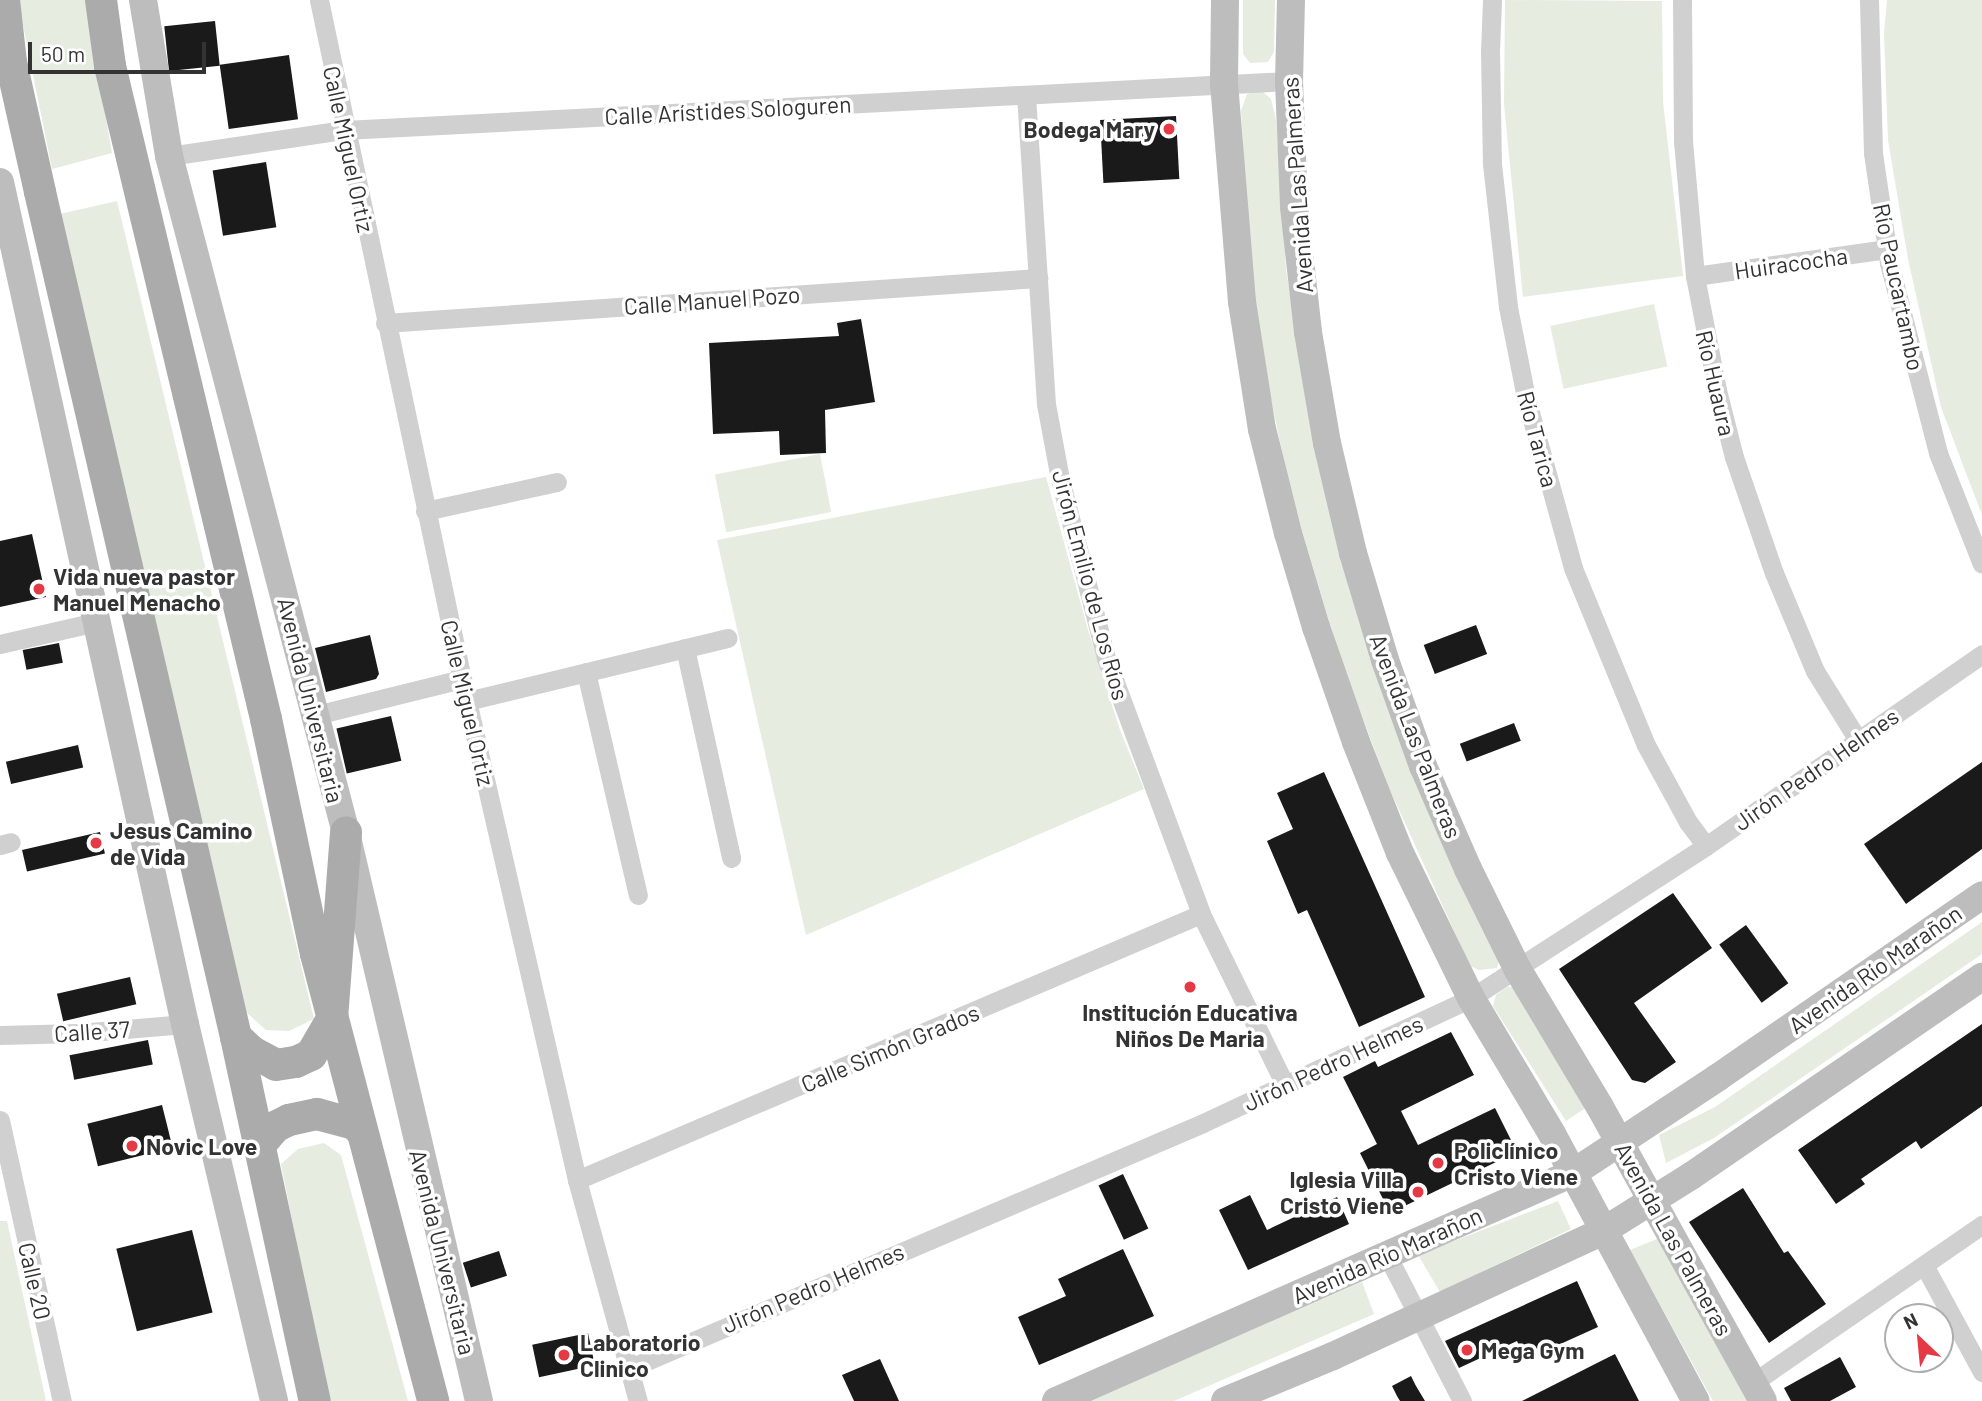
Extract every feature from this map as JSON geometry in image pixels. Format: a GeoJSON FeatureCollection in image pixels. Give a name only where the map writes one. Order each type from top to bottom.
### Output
{"type":"FeatureCollection","features":[{"type":"Feature","properties":{"kind":"main road"},"geometry":{"type":"LineString","coordinates":[[4,0],[11,62],[236,1037],[315,1401]]}},
{"type":"Feature","properties":{"kind":"main road","name":"Avenida Universitaria"},"geometry":{"type":"LineString","coordinates":[[101,0],[110,66],[266,719],[332,1019],[432,1401]]}},
{"type":"Feature","properties":{"kind":"main road","name":"Avenida Universitaria"},"geometry":{"type":"LineString","coordinates":[[143,0],[169,156],[316,715],[479,1401]]}},
{"type":"Feature","properties":{"kind":"main road"},"geometry":{"type":"LineString","coordinates":[[1225,0],[1224,83],[1242,302],[1262,429],[1288,533],[1316,627],[1356,742],[1400,853],[1471,998],[1573,1172],[1696,1401]]}},
{"type":"Feature","properties":{"kind":"main road","name":"Avenida Las Palmeras"},"geometry":{"type":"LineString","coordinates":[[1291,0],[1289,81],[1294,207],[1308,332],[1327,443],[1353,553],[1385,660],[1423,766],[1468,869],[1518,970],[1619,1141],[1758,1392]]}},
{"type":"Feature","properties":{"kind":"main road"},"geometry":{"type":"LineString","coordinates":[[1,195],[185,1024],[274,1401]]}},
{"type":"Feature","properties":{"kind":"main road"},"geometry":{"type":"LineString","coordinates":[[236,1037],[252,1052],[276,1065],[296,1062],[311,1055],[332,1019],[345,833]]}},
{"type":"Feature","properties":{"kind":"main road","name":"Avenida Río Marañon"},"geometry":{"type":"LineString","coordinates":[[1056,1401],[1573,1172],[1717,1078],[1982,895]]}},
{"type":"Feature","properties":{"kind":"main road"},"geometry":{"type":"LineString","coordinates":[[1225,1401],[1603,1231],[1652,1201],[1982,977]]}},
{"type":"Feature","properties":{"kind":"main road"},"geometry":{"type":"LineString","coordinates":[[259,1146],[275,1127],[289,1120],[317,1114],[355,1124],[361,1131]]}},
{"type":"Feature","properties":{"kind":"street","name":"Calle Miguel Ortiz"},"geometry":{"type":"LineString","coordinates":[[318,0],[462,680],[577,1180],[638,1401]]}},
{"type":"Feature","properties":{"kind":"street","name":"Río Tarica"},"geometry":{"type":"LineString","coordinates":[[1493,0],[1490,51],[1492,164],[1508,307],[1525,398],[1573,568],[1646,745],[1688,822],[1706,846]]}},
{"type":"Feature","properties":{"kind":"street","name":"Río Huaura"},"geometry":{"type":"LineString","coordinates":[[1682,0],[1683,141],[1695,276],[1700,314],[1734,457],[1765,547],[1815,671],[1858,740]]}},
{"type":"Feature","properties":{"kind":"street","name":"Río Paucartambo"},"geometry":{"type":"LineString","coordinates":[[1869,0],[1873,153],[1887,250],[1938,453],[1982,564]]}},
{"type":"Feature","properties":{"kind":"street","name":"Calle Arístides Sologuren"},"geometry":{"type":"LineString","coordinates":[[169,156],[344,130],[1289,81]]}},
{"type":"Feature","properties":{"kind":"street","name":"Jirón Emilio de Los Ríos"},"geometry":{"type":"LineString","coordinates":[[1026,95],[1046,404],[1060,479],[1106,658],[1201,914],[1286,1085]]}},
{"type":"Feature","properties":{"kind":"street","name":"Huiracocha"},"geometry":{"type":"LineString","coordinates":[[1695,276],[1887,250]]}},
{"type":"Feature","properties":{"kind":"street","name":"Calle Manuel Pozo"},"geometry":{"type":"LineString","coordinates":[[385,323],[1038,278]]}},
{"type":"Feature","properties":{"kind":"street"},"geometry":{"type":"LineString","coordinates":[[425,511],[557,482]]}},
{"type":"Feature","properties":{"kind":"street"},"geometry":{"type":"LineString","coordinates":[[0,644],[96,622]]}},
{"type":"Feature","properties":{"kind":"street"},"geometry":{"type":"LineString","coordinates":[[467,701],[727,638]]}},
{"type":"Feature","properties":{"kind":"street"},"geometry":{"type":"LineString","coordinates":[[685,648],[731,858]]}},
{"type":"Feature","properties":{"kind":"street","name":"Jirón Pedro Helmes"},"geometry":{"type":"LineString","coordinates":[[628,1369],[1203,1123],[1471,998],[1706,846],[1982,654]]}},
{"type":"Feature","properties":{"kind":"street"},"geometry":{"type":"LineString","coordinates":[[586,672],[638,895]]}},
{"type":"Feature","properties":{"kind":"street"},"geometry":{"type":"LineString","coordinates":[[316,715],[462,680]]}},
{"type":"Feature","properties":{"kind":"street","name":"Calle Simón Grados"},"geometry":{"type":"LineString","coordinates":[[577,1180],[1201,914]]}},
{"type":"Feature","properties":{"kind":"street","name":"Calle 37"},"geometry":{"type":"LineString","coordinates":[[0,1035],[78,1033],[185,1024]]}},
{"type":"Feature","properties":{"kind":"street","name":"Calle 20"},"geometry":{"type":"LineString","coordinates":[[0,1120],[9,1208],[62,1401]]}},
{"type":"Feature","properties":{"kind":"street"},"geometry":{"type":"LineString","coordinates":[[1758,1392],[1924,1265],[1982,1225]]}},
{"type":"Feature","properties":{"kind":"street"},"geometry":{"type":"LineString","coordinates":[[1387,1255],[1462,1401]]}},
{"type":"Feature","properties":{"kind":"street"},"geometry":{"type":"LineString","coordinates":[[1924,1265],[1982,1372]]}},
{"type":"Feature","properties":{"kind":"shaded area"},"geometry":{"type":"Polygon","coordinates":[[[18,0],[86,0],[112,153],[52,169],[18,0]]]}},
{"type":"Feature","properties":{"kind":"shaded area"},"geometry":{"type":"Polygon","coordinates":[[[1243,0],[1275,0],[1274,52],[1268,62],[1250,63],[1243,54],[1243,0]]]}},
{"type":"Feature","properties":{"kind":"shaded area"},"geometry":{"type":"Polygon","coordinates":[[[1505,0],[1662,1],[1663,102],[1683,276],[1523,297],[1504,104],[1505,0]]]}},
{"type":"Feature","properties":{"kind":"shaded area"},"geometry":{"type":"Polygon","coordinates":[[[1887,0],[1982,0],[1982,515],[1941,407],[1908,259],[1888,140],[1884,33],[1887,0]]]}},
{"type":"Feature","properties":{"kind":"shaded area"},"geometry":{"type":"Polygon","coordinates":[[[1262,91],[1271,99],[1276,120],[1286,269],[1313,442],[1501,951],[1497,968],[1479,970],[1470,966],[1390,790],[1341,661],[1290,490],[1265,370],[1250,262],[1241,111],[1247,94],[1262,91]]]}},
{"type":"Feature","properties":{"kind":"shaded area"},"geometry":{"type":"Polygon","coordinates":[[[117,201],[314,1019],[289,1031],[266,1030],[245,1011],[60,214],[117,201]]]}},
{"type":"Feature","properties":{"kind":"shaded area"},"geometry":{"type":"Polygon","coordinates":[[[1654,304],[1667,367],[1564,389],[1550,326],[1654,304]]]}},
{"type":"Feature","properties":{"kind":"shaded area"},"geometry":{"type":"Polygon","coordinates":[[[820,454],[831,512],[726,532],[715,474],[820,454]]]}},
{"type":"Feature","properties":{"kind":"shaded area"},"geometry":{"type":"Polygon","coordinates":[[[1046,477],[1088,630],[1120,730],[1144,789],[806,935],[717,540],[1046,477]]]}},
{"type":"Feature","properties":{"kind":"shaded area"},"geometry":{"type":"Polygon","coordinates":[[[1982,922],[1982,954],[1714,1138],[1666,1163],[1659,1135],[1715,1107],[1982,922]]]}},
{"type":"Feature","properties":{"kind":"shaded area"},"geometry":{"type":"Polygon","coordinates":[[[1507,987],[1516,987],[1587,1107],[1566,1121],[1493,1006],[1496,995],[1507,987]]]}},
{"type":"Feature","properties":{"kind":"shaded area"},"geometry":{"type":"Polygon","coordinates":[[[324,1143],[341,1155],[408,1401],[328,1401],[281,1164],[298,1149],[324,1143]]]}},
{"type":"Feature","properties":{"kind":"shaded area"},"geometry":{"type":"Polygon","coordinates":[[[1558,1201],[1571,1229],[1440,1292],[1418,1255],[1558,1201]]]}},
{"type":"Feature","properties":{"kind":"shaded area"},"geometry":{"type":"Polygon","coordinates":[[[0,1221],[7,1221],[46,1401],[0,1401],[0,1221]]]}},
{"type":"Feature","properties":{"kind":"shaded area"},"geometry":{"type":"Polygon","coordinates":[[[1667,1235],[1753,1401],[1713,1401],[1630,1250],[1667,1235]]]}},
{"type":"Feature","properties":{"kind":"shaded area"},"geometry":{"type":"Polygon","coordinates":[[[1362,1282],[1374,1314],[1174,1401],[1087,1401],[1362,1282]]]}},
{"type":"Feature","properties":{"kind":"building"},"geometry":{"type":"Polygon","coordinates":[[[215,21],[220,66],[169,71],[164,26],[215,21]]]}},
{"type":"Feature","properties":{"kind":"building"},"geometry":{"type":"Polygon","coordinates":[[[289,55],[298,119],[229,129],[220,65],[289,55]]]}},
{"type":"Feature","properties":{"kind":"building"},"geometry":{"type":"Polygon","coordinates":[[[1176,116],[1179,179],[1103,183],[1100,120],[1176,116]]]}},
{"type":"Feature","properties":{"kind":"building"},"geometry":{"type":"Polygon","coordinates":[[[266,162],[276,227],[223,236],[213,170],[266,162]]]}},
{"type":"Feature","properties":{"kind":"building"},"geometry":{"type":"Polygon","coordinates":[[[861,319],[875,402],[825,410],[826,453],[780,455],[779,431],[713,434],[709,343],[839,336],[837,323],[861,319]]]}},
{"type":"Feature","properties":{"kind":"building"},"geometry":{"type":"Polygon","coordinates":[[[32,534],[46,597],[0,607],[0,541],[32,534]]]}},
{"type":"Feature","properties":{"kind":"building"},"geometry":{"type":"Polygon","coordinates":[[[1476,625],[1487,654],[1435,674],[1424,645],[1476,625]]]}},
{"type":"Feature","properties":{"kind":"building"},"geometry":{"type":"Polygon","coordinates":[[[370,635],[379,674],[376,679],[326,692],[315,648],[370,635]]]}},
{"type":"Feature","properties":{"kind":"building"},"geometry":{"type":"Polygon","coordinates":[[[59,643],[63,663],[26,670],[23,650],[59,643]]]}},
{"type":"Feature","properties":{"kind":"building"},"geometry":{"type":"Polygon","coordinates":[[[391,716],[401,761],[347,773],[336,729],[391,716]]]}},
{"type":"Feature","properties":{"kind":"building"},"geometry":{"type":"Polygon","coordinates":[[[1514,723],[1521,741],[1467,762],[1460,744],[1514,723]]]}},
{"type":"Feature","properties":{"kind":"building"},"geometry":{"type":"Polygon","coordinates":[[[78,745],[83,767],[11,784],[6,762],[78,745]]]}},
{"type":"Feature","properties":{"kind":"building"},"geometry":{"type":"Polygon","coordinates":[[[1982,762],[1982,849],[1906,904],[1864,844],[1982,762]]]}},
{"type":"Feature","properties":{"kind":"building"},"geometry":{"type":"Polygon","coordinates":[[[1324,772],[1425,997],[1359,1027],[1307,910],[1298,914],[1267,841],[1293,829],[1277,793],[1324,772]]]}},
{"type":"Feature","properties":{"kind":"building"},"geometry":{"type":"Polygon","coordinates":[[[100,832],[105,853],[27,871],[22,850],[100,832]]]}},
{"type":"Feature","properties":{"kind":"building"},"geometry":{"type":"Polygon","coordinates":[[[1673,893],[1712,948],[1634,1003],[1676,1062],[1645,1083],[1632,1080],[1559,969],[1673,893]]]}},
{"type":"Feature","properties":{"kind":"building"},"geometry":{"type":"Polygon","coordinates":[[[1746,925],[1788,983],[1762,1003],[1719,944],[1746,925]]]}},
{"type":"Feature","properties":{"kind":"building"},"geometry":{"type":"Polygon","coordinates":[[[130,977],[136,1004],[63,1021],[57,994],[130,977]]]}},
{"type":"Feature","properties":{"kind":"building"},"geometry":{"type":"Polygon","coordinates":[[[1982,1024],[1982,1106],[1921,1149],[1916,1141],[1861,1179],[1865,1184],[1836,1204],[1798,1150],[1982,1024]]]}},
{"type":"Feature","properties":{"kind":"building"},"geometry":{"type":"Polygon","coordinates":[[[1451,1032],[1474,1075],[1401,1111],[1418,1145],[1495,1108],[1517,1152],[1390,1213],[1360,1153],[1377,1144],[1343,1077],[1375,1061],[1378,1067],[1451,1032]]]}},
{"type":"Feature","properties":{"kind":"building"},"geometry":{"type":"Polygon","coordinates":[[[148,1040],[153,1065],[74,1080],[69,1055],[148,1040]]]}},
{"type":"Feature","properties":{"kind":"building"},"geometry":{"type":"Polygon","coordinates":[[[162,1105],[173,1148],[98,1166],[87,1124],[162,1105]]]}},
{"type":"Feature","properties":{"kind":"building"},"geometry":{"type":"Polygon","coordinates":[[[1123,1174],[1148,1228],[1124,1240],[1099,1185],[1123,1174]]]}},
{"type":"Feature","properties":{"kind":"building"},"geometry":{"type":"Polygon","coordinates":[[[1743,1188],[1784,1253],[1788,1251],[1826,1304],[1769,1343],[1689,1222],[1743,1188]]]}},
{"type":"Feature","properties":{"kind":"building"},"geometry":{"type":"Polygon","coordinates":[[[1250,1195],[1267,1230],[1337,1197],[1349,1224],[1248,1270],[1219,1210],[1250,1195]]]}},
{"type":"Feature","properties":{"kind":"building"},"geometry":{"type":"Polygon","coordinates":[[[192,1230],[213,1312],[137,1331],[116,1249],[192,1230]]]}},
{"type":"Feature","properties":{"kind":"building"},"geometry":{"type":"Polygon","coordinates":[[[1123,1249],[1154,1316],[1039,1365],[1018,1317],[1066,1296],[1058,1279],[1123,1249]]]}},
{"type":"Feature","properties":{"kind":"building"},"geometry":{"type":"Polygon","coordinates":[[[499,1251],[507,1276],[471,1287],[463,1263],[499,1251]]]}},
{"type":"Feature","properties":{"kind":"building"},"geometry":{"type":"Polygon","coordinates":[[[1577,1281],[1598,1327],[1525,1360],[1517,1341],[1459,1368],[1445,1341],[1577,1281]]]}},
{"type":"Feature","properties":{"kind":"building","name":"Laboratorio Clinico"},"geometry":{"type":"Polygon","coordinates":[[[588,1333],[595,1365],[539,1377],[532,1345],[588,1333]]]}},
{"type":"Feature","properties":{"kind":"building"},"geometry":{"type":"Polygon","coordinates":[[[1615,1354],[1639,1401],[1522,1401],[1603,1360],[1615,1354]]]}},
{"type":"Feature","properties":{"kind":"building"},"geometry":{"type":"Polygon","coordinates":[[[1840,1357],[1856,1387],[1830,1401],[1791,1401],[1784,1388],[1840,1357]]]}},
{"type":"Feature","properties":{"kind":"building"},"geometry":{"type":"Polygon","coordinates":[[[880,1359],[899,1401],[854,1401],[842,1375],[880,1359]]]}},
{"type":"Feature","properties":{"kind":"building"},"geometry":{"type":"Polygon","coordinates":[[[1411,1376],[1425,1401],[1400,1401],[1397,1396],[1392,1386],[1411,1376]]]}},
{"type":"Feature","properties":{"kind":"place","name":"Bodega Mary"},"geometry":{"type":"Point","coordinates":[1169,129]}},
{"type":"Feature","properties":{"kind":"place","name":"Vida nueva pastor Manuel Menacho"},"geometry":{"type":"Point","coordinates":[39,589]}},
{"type":"Feature","properties":{"kind":"place","name":"Jesus Camino de Vida"},"geometry":{"type":"Point","coordinates":[96,843]}},
{"type":"Feature","properties":{"kind":"place","name":"Institución Educativa Niños De Maria"},"geometry":{"type":"Point","coordinates":[1190,987]}},
{"type":"Feature","properties":{"kind":"place","name":"Novic Love"},"geometry":{"type":"Point","coordinates":[132,1146]}},
{"type":"Feature","properties":{"kind":"place","name":"Policlínico Cristo Viene"},"geometry":{"type":"Point","coordinates":[1438,1163]}},
{"type":"Feature","properties":{"kind":"place","name":"Iglesia Villa Cristo Viene"},"geometry":{"type":"Point","coordinates":[1418,1192]}},
{"type":"Feature","properties":{"kind":"place","name":"Mega Gym"},"geometry":{"type":"Point","coordinates":[1467,1350]}},
{"type":"Feature","properties":{"kind":"place","name":"Laboratorio Clinico"},"geometry":{"type":"Point","coordinates":[564,1355]}}]}
